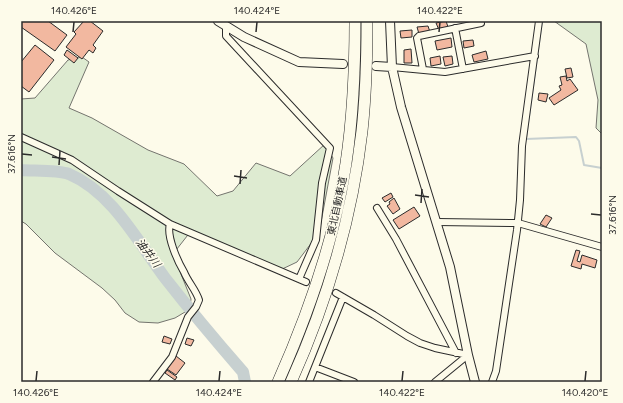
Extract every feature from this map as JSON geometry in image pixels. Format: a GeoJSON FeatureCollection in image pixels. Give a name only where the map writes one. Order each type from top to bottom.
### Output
{"type":"FeatureCollection","features":[{"type":"Feature","properties":{"kind":"highway","name":"東北自動車道"},"geometry":{"type":"LineString","coordinates":[[278,382],[292,351],[314,292],[340,194],[346,163],[353,98],[355,21]]}},
{"type":"Feature","properties":{"kind":"highway","name":"東北自動車道"},"geometry":{"type":"LineString","coordinates":[[291,382],[303,355],[325,296],[343,236],[352,196],[362,131],[367,60],[367,21]]}},
{"type":"Feature","properties":{"kind":"street"},"geometry":{"type":"LineString","coordinates":[[218,21],[244,37],[299,62],[343,64]]}},
{"type":"Feature","properties":{"kind":"street"},"geometry":{"type":"LineString","coordinates":[[390,21],[392,66],[401,107],[450,267],[474,382]]}},
{"type":"Feature","properties":{"kind":"street"},"geometry":{"type":"LineString","coordinates":[[492,382],[496,371],[518,223],[522,146],[539,21]]}},
{"type":"Feature","properties":{"kind":"street"},"geometry":{"type":"LineString","coordinates":[[423,69],[417,38],[419,36],[481,23]]}},
{"type":"Feature","properties":{"kind":"street"},"geometry":{"type":"LineString","coordinates":[[226,26],[226,36],[330,148],[322,183],[316,240],[299,279]]}},
{"type":"Feature","properties":{"kind":"street"},"geometry":{"type":"LineString","coordinates":[[455,28],[464,69]]}},
{"type":"Feature","properties":{"kind":"street"},"geometry":{"type":"LineString","coordinates":[[376,66],[392,66],[445,72],[535,56]]}},
{"type":"Feature","properties":{"kind":"street"},"geometry":{"type":"LineString","coordinates":[[21,137],[72,160],[170,224],[306,282]]}},
{"type":"Feature","properties":{"kind":"street"},"geometry":{"type":"LineString","coordinates":[[377,208],[396,239],[456,353]]}},
{"type":"Feature","properties":{"kind":"street"},"geometry":{"type":"LineString","coordinates":[[437,222],[518,223],[602,247]]}},
{"type":"Feature","properties":{"kind":"street"},"geometry":{"type":"LineString","coordinates":[[153,382],[174,354],[188,317],[196,307],[198,300],[173,245],[168,229],[170,224]]}},
{"type":"Feature","properties":{"kind":"street"},"geometry":{"type":"LineString","coordinates":[[336,293],[420,343],[468,355]]}},
{"type":"Feature","properties":{"kind":"street"},"geometry":{"type":"LineString","coordinates":[[309,382],[343,297]]}},
{"type":"Feature","properties":{"kind":"street"},"geometry":{"type":"LineString","coordinates":[[435,382],[468,355]]}},
{"type":"Feature","properties":{"kind":"street"},"geometry":{"type":"LineString","coordinates":[[315,367],[354,382]]}},
{"type":"Feature","properties":{"kind":"green space"},"geometry":{"type":"Polygon","coordinates":[[[554,21],[602,21],[602,134],[596,128],[598,100],[586,44],[554,21]]]}},
{"type":"Feature","properties":{"kind":"green space"},"geometry":{"type":"Polygon","coordinates":[[[82,57],[89,62],[69,108],[92,118],[148,150],[184,164],[217,196],[233,191],[256,163],[290,176],[325,144],[333,158],[319,233],[297,262],[278,271],[191,231],[173,254],[191,299],[190,307],[175,318],[158,323],[139,322],[125,313],[115,300],[102,288],[55,253],[26,224],[21,221],[21,99],[35,98],[68,60],[82,57]]]}},
{"type":"Feature","properties":{"kind":"building"},"geometry":{"type":"Polygon","coordinates":[[[21,21],[48,21],[67,35],[55,51],[21,27],[21,21]]]}},
{"type":"Feature","properties":{"kind":"building"},"geometry":{"type":"Polygon","coordinates":[[[84,21],[90,21],[103,31],[93,45],[96,48],[93,53],[89,50],[82,59],[66,47],[76,34],[74,32],[84,21]]]}},
{"type":"Feature","properties":{"kind":"building"},"geometry":{"type":"Polygon","coordinates":[[[446,21],[448,27],[439,30],[436,23],[446,21]]]}},
{"type":"Feature","properties":{"kind":"building"},"geometry":{"type":"Polygon","coordinates":[[[428,26],[430,32],[419,34],[417,27],[428,26]]]}},
{"type":"Feature","properties":{"kind":"building"},"geometry":{"type":"Polygon","coordinates":[[[412,30],[412,37],[401,38],[400,31],[412,30]]]}},
{"type":"Feature","properties":{"kind":"building"},"geometry":{"type":"Polygon","coordinates":[[[451,38],[452,47],[437,50],[435,41],[451,38]]]}},
{"type":"Feature","properties":{"kind":"building"},"geometry":{"type":"Polygon","coordinates":[[[473,40],[474,46],[464,48],[463,41],[473,40]]]}},
{"type":"Feature","properties":{"kind":"building"},"geometry":{"type":"Polygon","coordinates":[[[35,45],[54,60],[29,92],[21,86],[21,62],[35,45]]]}},
{"type":"Feature","properties":{"kind":"building"},"geometry":{"type":"Polygon","coordinates":[[[411,49],[412,63],[404,63],[404,50],[411,49]]]}},
{"type":"Feature","properties":{"kind":"building"},"geometry":{"type":"Polygon","coordinates":[[[67,50],[78,58],[74,63],[64,55],[67,50]]]}},
{"type":"Feature","properties":{"kind":"building"},"geometry":{"type":"Polygon","coordinates":[[[486,51],[488,59],[474,62],[472,55],[486,51]]]}},
{"type":"Feature","properties":{"kind":"building"},"geometry":{"type":"Polygon","coordinates":[[[440,56],[441,64],[431,66],[430,58],[440,56]]]}},
{"type":"Feature","properties":{"kind":"building"},"geometry":{"type":"Polygon","coordinates":[[[452,56],[453,64],[445,66],[443,57],[452,56]]]}},
{"type":"Feature","properties":{"kind":"building"},"geometry":{"type":"Polygon","coordinates":[[[571,68],[573,77],[567,78],[565,69],[571,68]]]}},
{"type":"Feature","properties":{"kind":"building"},"geometry":{"type":"Polygon","coordinates":[[[566,76],[567,81],[570,79],[578,90],[554,105],[549,98],[561,90],[559,86],[562,85],[560,77],[566,76]]]}},
{"type":"Feature","properties":{"kind":"building"},"geometry":{"type":"Polygon","coordinates":[[[539,93],[548,94],[546,102],[538,100],[539,93]]]}},
{"type":"Feature","properties":{"kind":"building"},"geometry":{"type":"Polygon","coordinates":[[[391,193],[393,197],[385,202],[382,198],[391,193]]]}},
{"type":"Feature","properties":{"kind":"building"},"geometry":{"type":"Polygon","coordinates":[[[394,198],[400,209],[393,214],[387,206],[394,198]]]}},
{"type":"Feature","properties":{"kind":"building"},"geometry":{"type":"Polygon","coordinates":[[[414,207],[420,216],[399,229],[393,220],[414,207]]]}},
{"type":"Feature","properties":{"kind":"building"},"geometry":{"type":"Polygon","coordinates":[[[546,215],[552,218],[546,227],[540,224],[546,215]]]}},
{"type":"Feature","properties":{"kind":"building"},"geometry":{"type":"Polygon","coordinates":[[[576,250],[580,251],[577,261],[580,262],[582,255],[597,260],[595,268],[582,264],[581,269],[571,266],[576,250]]]}},
{"type":"Feature","properties":{"kind":"building"},"geometry":{"type":"Polygon","coordinates":[[[164,336],[172,339],[170,344],[162,342],[164,336]]]}},
{"type":"Feature","properties":{"kind":"building"},"geometry":{"type":"Polygon","coordinates":[[[187,338],[194,340],[191,346],[185,344],[187,338]]]}},
{"type":"Feature","properties":{"kind":"building"},"geometry":{"type":"Polygon","coordinates":[[[176,356],[185,363],[176,375],[167,369],[176,356]]]}},
{"type":"Feature","properties":{"kind":"building"},"geometry":{"type":"Polygon","coordinates":[[[167,370],[177,377],[175,380],[165,373],[167,370]]]}},
{"type":"Feature","properties":{"kind":"waterway"},"geometry":{"type":"LineString","coordinates":[[542,21],[526,139],[576,137],[579,141],[584,165],[602,168]]}},
{"type":"Feature","properties":{"kind":"waterway","name":"油井川"},"geometry":{"type":"LineString","coordinates":[[21,170],[52,171],[69,174],[84,182],[111,205],[123,219],[165,278],[243,372],[245,382]]}}]}
